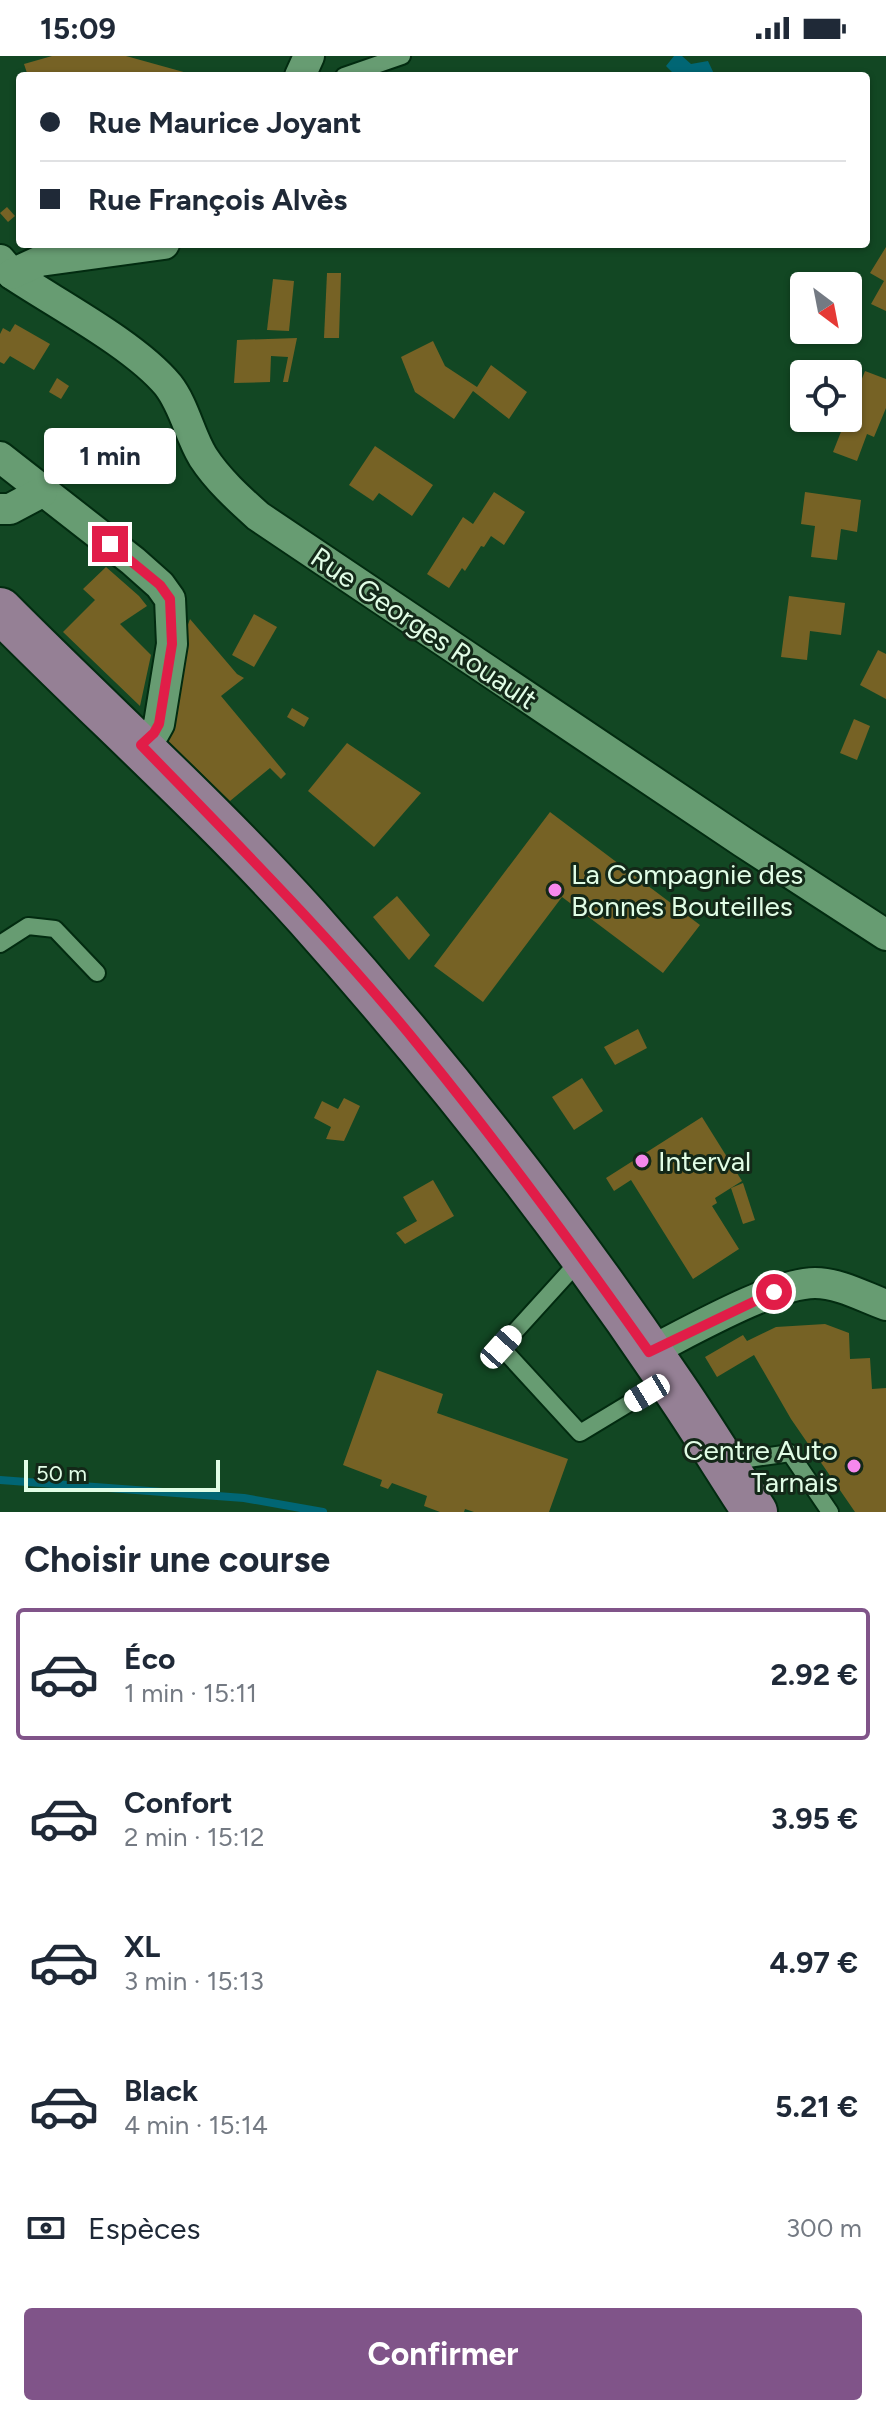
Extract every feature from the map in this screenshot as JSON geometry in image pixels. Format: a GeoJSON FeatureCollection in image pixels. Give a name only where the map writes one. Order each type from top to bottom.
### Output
{"type":"FeatureCollection","features":[{"type":"Feature","properties":{"kind":"main road"},"geometry":{"type":"LineString","coordinates":[[0,610],[141,745],[306,916],[424,1051],[582,1258],[659,1366],[755,1512]]}},
{"type":"Feature","properties":{"kind":"street"},"geometry":{"type":"LineString","coordinates":[[4,276],[40,261],[135,248]]}},
{"type":"Feature","properties":{"kind":"street","name":"Rue Georges Rouault"},"geometry":{"type":"LineString","coordinates":[[4,276],[126,349],[158,375],[176,398],[210,466],[233,494],[258,516],[886,935]]}},
{"type":"Feature","properties":{"kind":"street"},"geometry":{"type":"LineString","coordinates":[[0,457],[133,561],[160,585],[170,599],[172,644],[159,724],[141,745]]}},
{"type":"Feature","properties":{"kind":"street"},"geometry":{"type":"LineString","coordinates":[[0,509],[10,509],[42,492]]}},
{"type":"Feature","properties":{"kind":"street"},"geometry":{"type":"LineString","coordinates":[[659,1366],[774,1292],[798,1285],[831,1285],[886,1305]]}},
{"type":"Feature","properties":{"kind":"lane"},"geometry":{"type":"LineString","coordinates":[[356,72],[402,56]]}},
{"type":"Feature","properties":{"kind":"lane"},"geometry":{"type":"LineString","coordinates":[[0,944],[28,926],[55,929],[97,973]]}},
{"type":"Feature","properties":{"kind":"lane"},"geometry":{"type":"LineString","coordinates":[[582,1258],[501,1347],[580,1433],[659,1366]]}},
{"type":"Feature","properties":{"kind":"lane"},"geometry":{"type":"LineString","coordinates":[[722,1463],[790,1453],[830,1512]]}},
{"type":"Feature","properties":{"kind":"water"},"geometry":{"type":"Polygon","coordinates":[[[674,56],[682,56],[691,64],[708,61],[713,72],[672,72],[666,66],[674,56]]]}},
{"type":"Feature","properties":{"kind":"building"},"geometry":{"type":"Polygon","coordinates":[[[52,56],[126,56],[184,72],[27,72],[24,64],[52,56]]]}},
{"type":"Feature","properties":{"kind":"building"},"geometry":{"type":"Polygon","coordinates":[[[7,207],[15,216],[8,222],[0,213],[7,207]]]}},
{"type":"Feature","properties":{"kind":"building"},"geometry":{"type":"Polygon","coordinates":[[[886,247],[886,311],[871,304],[884,281],[870,273],[886,247]]]}},
{"type":"Feature","properties":{"kind":"building"},"geometry":{"type":"Polygon","coordinates":[[[327,273],[341,273],[339,338],[324,338],[327,273]]]}},
{"type":"Feature","properties":{"kind":"building"},"geometry":{"type":"Polygon","coordinates":[[[273,279],[294,281],[289,331],[267,330],[273,279]]]}},
{"type":"Feature","properties":{"kind":"building"},"geometry":{"type":"Polygon","coordinates":[[[15,324],[50,344],[34,370],[10,356],[4,364],[0,362],[0,334],[3,328],[10,332],[15,324]]]}},
{"type":"Feature","properties":{"kind":"building"},"geometry":{"type":"Polygon","coordinates":[[[297,338],[288,382],[283,382],[288,357],[271,356],[270,382],[234,383],[237,340],[297,338]]]}},
{"type":"Feature","properties":{"kind":"building"},"geometry":{"type":"Polygon","coordinates":[[[433,341],[445,366],[477,387],[491,365],[527,392],[509,419],[473,391],[454,419],[415,392],[401,357],[433,341]]]}},
{"type":"Feature","properties":{"kind":"building"},"geometry":{"type":"Polygon","coordinates":[[[865,371],[886,379],[886,408],[874,437],[867,434],[857,461],[833,452],[841,432],[862,432],[862,379],[865,371]]]}},
{"type":"Feature","properties":{"kind":"building"},"geometry":{"type":"Polygon","coordinates":[[[57,378],[69,386],[61,399],[49,392],[57,378]]]}},
{"type":"Feature","properties":{"kind":"building"},"geometry":{"type":"Polygon","coordinates":[[[375,446],[433,485],[412,516],[379,493],[373,501],[349,485],[375,446]]]}},
{"type":"Feature","properties":{"kind":"building"},"geometry":{"type":"Polygon","coordinates":[[[494,492],[525,512],[504,545],[491,536],[465,571],[462,568],[449,588],[427,574],[463,517],[473,524],[494,492]]]}},
{"type":"Feature","properties":{"kind":"building"},"geometry":{"type":"Polygon","coordinates":[[[805,492],[861,500],[857,532],[841,529],[837,560],[811,557],[815,526],[801,524],[805,492]]]}},
{"type":"Feature","properties":{"kind":"building"},"geometry":{"type":"Polygon","coordinates":[[[106,567],[147,606],[120,624],[151,655],[140,706],[63,632],[95,600],[83,589],[106,567]]]}},
{"type":"Feature","properties":{"kind":"building"},"geometry":{"type":"Polygon","coordinates":[[[789,596],[845,603],[841,635],[810,631],[807,660],[781,657],[789,596]]]}},
{"type":"Feature","properties":{"kind":"building"},"geometry":{"type":"Polygon","coordinates":[[[254,614],[277,627],[254,667],[232,655],[254,614]]]}},
{"type":"Feature","properties":{"kind":"building"},"geometry":{"type":"Polygon","coordinates":[[[190,619],[237,674],[244,678],[221,696],[286,774],[281,779],[270,768],[230,801],[167,740],[180,647],[190,619]]]}},
{"type":"Feature","properties":{"kind":"building"},"geometry":{"type":"Polygon","coordinates":[[[878,650],[886,654],[886,699],[860,685],[878,650]]]}},
{"type":"Feature","properties":{"kind":"building"},"geometry":{"type":"Polygon","coordinates":[[[292,708],[309,718],[304,727],[287,717],[292,708]]]}},
{"type":"Feature","properties":{"kind":"building"},"geometry":{"type":"Polygon","coordinates":[[[854,719],[870,726],[857,760],[840,753],[854,719]]]}},
{"type":"Feature","properties":{"kind":"building"},"geometry":{"type":"Polygon","coordinates":[[[347,743],[421,793],[374,847],[308,791],[347,743]]]}},
{"type":"Feature","properties":{"kind":"building"},"geometry":{"type":"Polygon","coordinates":[[[550,812],[700,925],[663,973],[562,897],[483,1002],[434,966],[550,812]]]}},
{"type":"Feature","properties":{"kind":"building"},"geometry":{"type":"Polygon","coordinates":[[[397,896],[430,935],[409,960],[373,917],[397,896]]]}},
{"type":"Feature","properties":{"kind":"building"},"geometry":{"type":"Polygon","coordinates":[[[638,1029],[647,1048],[615,1065],[604,1047],[638,1029]]]}},
{"type":"Feature","properties":{"kind":"building"},"geometry":{"type":"Polygon","coordinates":[[[582,1078],[603,1111],[574,1130],[552,1097],[582,1078]]]}},
{"type":"Feature","properties":{"kind":"building"},"geometry":{"type":"Polygon","coordinates":[[[344,1098],[360,1106],[344,1141],[326,1139],[331,1127],[314,1118],[322,1101],[338,1109],[344,1098]]]}},
{"type":"Feature","properties":{"kind":"building"},"geometry":{"type":"Polygon","coordinates":[[[702,1117],[742,1181],[715,1198],[717,1203],[712,1206],[739,1249],[693,1279],[631,1180],[614,1191],[606,1178],[702,1117]]]}},
{"type":"Feature","properties":{"kind":"building"},"geometry":{"type":"Polygon","coordinates":[[[433,1180],[454,1216],[405,1244],[396,1233],[417,1221],[403,1197],[433,1180]]]}},
{"type":"Feature","properties":{"kind":"building"},"geometry":{"type":"Polygon","coordinates":[[[743,1183],[755,1220],[743,1224],[731,1188],[743,1183]]]}},
{"type":"Feature","properties":{"kind":"building"},"geometry":{"type":"Polygon","coordinates":[[[825,1324],[849,1333],[850,1359],[870,1358],[872,1389],[886,1388],[886,1512],[855,1512],[791,1419],[754,1355],[717,1377],[705,1357],[743,1335],[747,1341],[776,1327],[825,1324]]]}},
{"type":"Feature","properties":{"kind":"building"},"geometry":{"type":"Polygon","coordinates":[[[377,1370],[443,1394],[437,1413],[568,1459],[549,1512],[474,1512],[465,1509],[464,1512],[440,1512],[424,1506],[427,1496],[392,1483],[388,1489],[380,1486],[382,1480],[343,1465],[377,1370]]]}},
{"type":"Feature","properties":{"kind":"waterway"},"geometry":{"type":"LineString","coordinates":[[0,1480],[244,1498],[323,1512]]}},
{"type":"Feature","properties":{"kind":"place","name":"La Compagnie des Bonnes Bouteilles"},"geometry":{"type":"Point","coordinates":[555,890]}},
{"type":"Feature","properties":{"kind":"place","name":"Interval"},"geometry":{"type":"Point","coordinates":[642,1161]}},
{"type":"Feature","properties":{"kind":"place","name":"Centre Auto Tarnais"},"geometry":{"type":"Point","coordinates":[854,1466]}},
{"type":"Feature","properties":{"kind":"route"},"geometry":{"type":"LineString","coordinates":[[110,544],[160,585],[170,599],[172,644],[159,724],[141,745],[306,916],[424,1051],[582,1258],[649,1352],[774,1292]]}}]}
